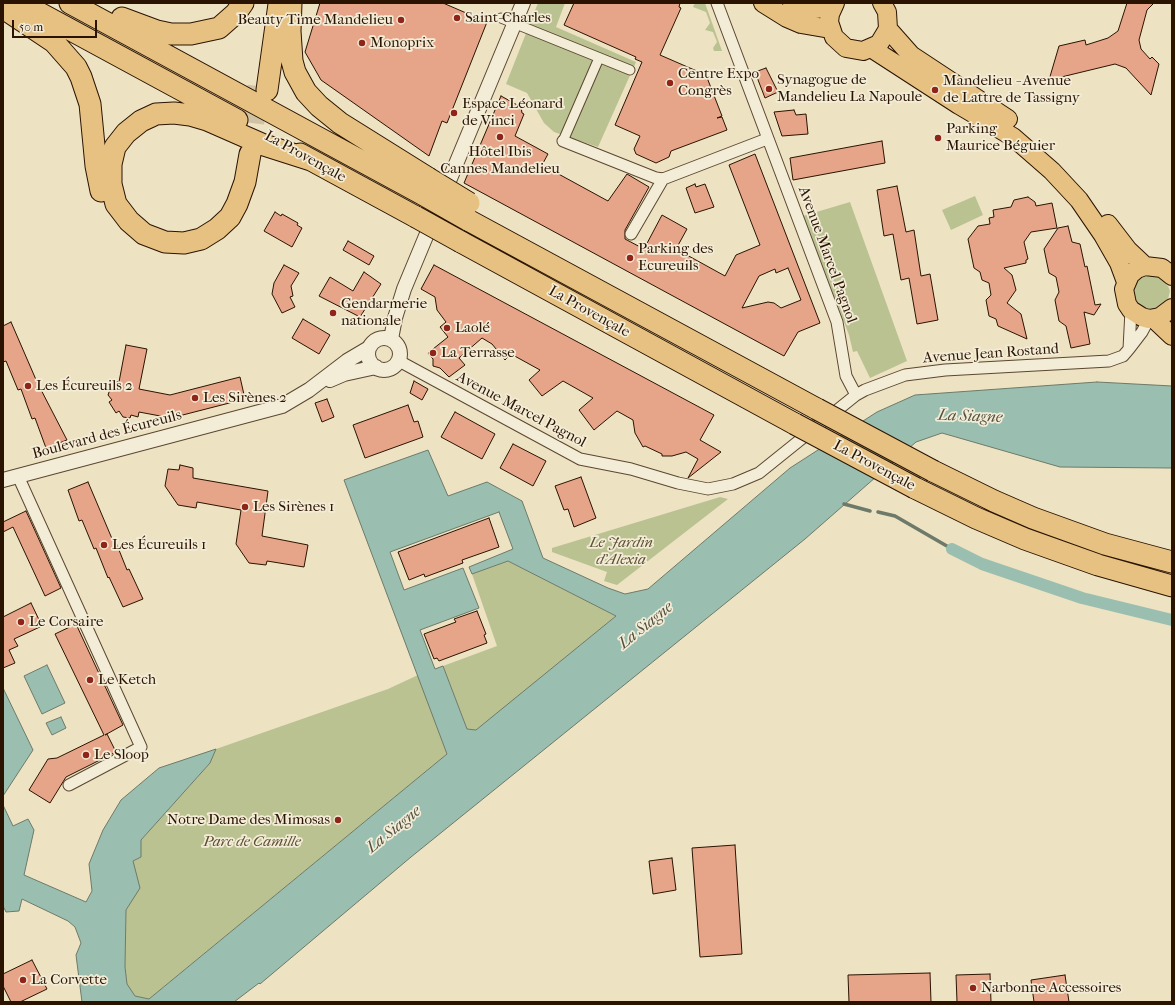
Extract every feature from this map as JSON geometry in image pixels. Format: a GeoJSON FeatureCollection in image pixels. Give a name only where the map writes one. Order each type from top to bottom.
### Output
{"type":"FeatureCollection","features":[{"type":"Feature","properties":{"kind":"highway","name":"La Provençale"},"geometry":{"type":"LineString","coordinates":[[22,3],[915,488],[1025,539],[1098,565],[1172,586]]}},
{"type":"Feature","properties":{"kind":"highway","name":"La Provençale"},"geometry":{"type":"LineString","coordinates":[[70,3],[426,187],[469,211],[583,282],[817,409],[994,502],[1105,544],[1172,562]]}},
{"type":"Feature","properties":{"kind":"highway"},"geometry":{"type":"LineString","coordinates":[[87,3],[146,28],[171,34],[184,34],[204,32],[219,28],[236,14],[243,3]]}},
{"type":"Feature","properties":{"kind":"highway"},"geometry":{"type":"LineString","coordinates":[[266,3],[263,88],[280,3]]}},
{"type":"Feature","properties":{"kind":"highway"},"geometry":{"type":"LineString","coordinates":[[291,3],[290,31],[292,61],[306,92],[319,106],[340,123],[426,187]]}},
{"type":"Feature","properties":{"kind":"highway"},"geometry":{"type":"LineString","coordinates":[[3,8],[54,42],[76,67],[86,90],[90,104],[96,166],[106,206],[120,227],[139,242],[164,251],[184,252],[205,247],[224,236],[237,222],[246,206],[254,156],[230,217],[217,229],[201,239],[184,243],[165,242],[144,234],[129,221],[116,204],[111,184],[111,164],[115,147],[131,129],[141,121],[156,114],[174,113],[190,115],[207,120],[264,145],[311,160]]}},
{"type":"Feature","properties":{"kind":"main road"},"geometry":{"type":"LineString","coordinates":[[764,3],[787,18],[801,24],[830,29]]}},
{"type":"Feature","properties":{"kind":"main road"},"geometry":{"type":"LineString","coordinates":[[792,3],[806,10],[834,5],[829,22],[830,29],[836,40],[846,48],[863,51],[871,48],[884,37],[888,29],[887,12],[882,3]]}},
{"type":"Feature","properties":{"kind":"main road"},"geometry":{"type":"LineString","coordinates":[[888,29],[911,56],[1012,122],[1060,163],[1088,194],[1128,250],[1145,266]]}},
{"type":"Feature","properties":{"kind":"main road"},"geometry":{"type":"LineString","coordinates":[[871,48],[1013,137],[1052,171],[1079,200],[1119,262],[1126,282],[1124,297],[1131,310],[1142,317],[1151,319],[1172,336]]}},
{"type":"Feature","properties":{"kind":"main road"},"geometry":{"type":"LineString","coordinates":[[1126,282],[1137,269],[1145,266],[1162,268],[1172,276]]}},
{"type":"Feature","properties":{"kind":"main road"},"geometry":{"type":"LineString","coordinates":[[1151,319],[1165,315],[1172,308]]}},
{"type":"Feature","properties":{"kind":"street"},"geometry":{"type":"LineString","coordinates":[[391,340],[395,318],[404,289],[523,3]]}},
{"type":"Feature","properties":{"kind":"street","name":"Avenue Marcel Pagnol"},"geometry":{"type":"LineString","coordinates":[[399,361],[580,459],[631,469],[698,488],[718,488],[733,484],[759,473],[856,395],[846,376],[837,322],[717,3]]}},
{"type":"Feature","properties":{"kind":"street"},"geometry":{"type":"LineString","coordinates":[[501,18],[630,70]]}},
{"type":"Feature","properties":{"kind":"street"},"geometry":{"type":"LineString","coordinates":[[599,58],[563,141],[656,178],[663,179],[767,139]]}},
{"type":"Feature","properties":{"kind":"street"},"geometry":{"type":"LineString","coordinates":[[632,234],[663,179]]}},
{"type":"Feature","properties":{"kind":"street"},"geometry":{"type":"LineString","coordinates":[[1129,349],[1131,310]]}},
{"type":"Feature","properties":{"kind":"street"},"geometry":{"type":"LineString","coordinates":[[1129,349],[1151,319]]}},
{"type":"Feature","properties":{"kind":"street"},"geometry":{"type":"LineString","coordinates":[[381,338],[391,340],[395,342],[400,351],[399,361],[388,370],[376,368],[369,359],[369,348],[376,340],[381,338]]}},
{"type":"Feature","properties":{"kind":"street","name":"Boulevard des Écureuils"},"geometry":{"type":"LineString","coordinates":[[309,390],[347,361],[369,348]]}},
{"type":"Feature","properties":{"kind":"street","name":"Avenue Jean Rostand"},"geometry":{"type":"LineString","coordinates":[[856,395],[905,375],[945,370],[1102,362],[1123,356],[1129,349]]}},
{"type":"Feature","properties":{"kind":"street","name":"Boulevard des Écureuils"},"geometry":{"type":"LineString","coordinates":[[3,480],[282,406],[309,390],[344,374],[376,368]]}},
{"type":"Feature","properties":{"kind":"street"},"geometry":{"type":"LineString","coordinates":[[18,476],[141,747],[69,785]]}},
{"type":"Feature","properties":{"kind":"green space"},"geometry":{"type":"Polygon","coordinates":[[[538,3],[565,3],[556,27],[636,62],[598,147],[554,132],[544,123],[527,93],[506,84],[538,3]]]}},
{"type":"Feature","properties":{"kind":"green space"},"geometry":{"type":"Polygon","coordinates":[[[695,3],[705,3],[722,51],[714,51],[713,48],[717,42],[713,32],[705,30],[710,23],[706,12],[693,7],[695,3]]]}},
{"type":"Feature","properties":{"kind":"green space"},"geometry":{"type":"Polygon","coordinates":[[[975,196],[983,215],[951,230],[942,210],[975,196]]]}},
{"type":"Feature","properties":{"kind":"green space"},"geometry":{"type":"Polygon","coordinates":[[[850,202],[907,361],[870,378],[857,351],[853,352],[849,335],[803,216],[850,202]]]}},
{"type":"Feature","properties":{"kind":"green space"},"geometry":{"type":"Polygon","coordinates":[[[1149,274],[1160,277],[1168,286],[1170,291],[1167,303],[1153,312],[1137,306],[1132,289],[1138,279],[1149,274]]]}},
{"type":"Feature","properties":{"kind":"green space","name":"Le Jardin d'Alexia"},"geometry":{"type":"Polygon","coordinates":[[[720,497],[728,499],[617,585],[604,581],[607,572],[552,552],[552,548],[720,497]]]}},
{"type":"Feature","properties":{"kind":"green space"},"geometry":{"type":"Polygon","coordinates":[[[508,561],[616,616],[477,730],[467,729],[443,666],[497,646],[472,574],[508,561]]]}},
{"type":"Feature","properties":{"kind":"green space","name":"Parc de Camille"},"geometry":{"type":"Polygon","coordinates":[[[418,675],[447,754],[149,999],[135,996],[127,985],[125,967],[126,910],[139,888],[133,861],[141,857],[141,840],[210,763],[216,749],[388,689],[418,675]]]}},
{"type":"Feature","properties":{"kind":"water","name":"La Siagne"},"geometry":{"type":"Polygon","coordinates":[[[1097,382],[1172,386],[1172,468],[1060,467],[942,433],[916,442],[805,539],[411,857],[260,984],[259,983],[234,1002],[82,1002],[76,955],[81,943],[75,927],[68,921],[22,899],[19,911],[6,912],[3,906],[3,805],[13,826],[28,819],[34,830],[24,875],[86,902],[92,891],[89,864],[103,830],[121,800],[159,768],[216,749],[210,763],[141,840],[141,857],[133,861],[140,888],[126,910],[125,967],[127,984],[135,996],[149,999],[447,754],[344,480],[428,450],[448,496],[487,482],[522,501],[543,558],[608,588],[625,594],[648,589],[790,468],[877,412],[915,395],[1097,382]],[[499,512],[390,552],[404,590],[463,568],[479,608],[420,630],[435,669],[443,666],[467,729],[476,730],[616,616],[508,561],[472,574],[469,567],[513,549],[499,512]]]}},
{"type":"Feature","properties":{"kind":"water"},"geometry":{"type":"Polygon","coordinates":[[[47,665],[65,703],[42,714],[24,676],[47,665]]]}},
{"type":"Feature","properties":{"kind":"water"},"geometry":{"type":"Polygon","coordinates":[[[3,688],[33,750],[3,796],[3,688]]]}},
{"type":"Feature","properties":{"kind":"water"},"geometry":{"type":"Polygon","coordinates":[[[61,717],[66,728],[52,735],[46,723],[61,717]]]}},
{"type":"Feature","properties":{"kind":"building","name":"Espace Léonard de Vinci"},"geometry":{"type":"Polygon","coordinates":[[[320,3],[443,3],[487,22],[447,123],[442,121],[429,156],[321,80],[305,52],[320,3]]]}},
{"type":"Feature","properties":{"kind":"building","name":"Centre Expo Congrès"},"geometry":{"type":"Polygon","coordinates":[[[574,3],[680,3],[679,7],[681,8],[660,55],[706,75],[722,116],[717,118],[722,117],[727,130],[671,151],[669,157],[656,163],[636,154],[634,149],[640,136],[615,125],[642,62],[635,59],[636,57],[564,25],[574,3]]]}},
{"type":"Feature","properties":{"kind":"building"},"geometry":{"type":"Polygon","coordinates":[[[1127,3],[1154,3],[1147,10],[1139,40],[1141,49],[1150,59],[1152,57],[1159,64],[1151,95],[1126,68],[1115,64],[1049,80],[1059,46],[1085,40],[1086,45],[1108,38],[1118,31],[1127,3]]]}},
{"type":"Feature","properties":{"kind":"building"},"geometry":{"type":"Polygon","coordinates":[[[766,68],[778,92],[765,98],[755,72],[766,68]]]}},
{"type":"Feature","properties":{"kind":"building"},"geometry":{"type":"Polygon","coordinates":[[[501,96],[521,107],[522,113],[524,114],[515,136],[548,154],[542,165],[608,201],[627,174],[649,187],[625,230],[625,239],[644,249],[662,215],[687,229],[676,249],[725,276],[736,255],[760,245],[729,165],[755,154],[820,323],[798,332],[784,356],[464,183],[501,96]],[[788,268],[776,273],[775,269],[759,276],[742,308],[768,302],[774,303],[781,308],[801,300],[788,268]]]}},
{"type":"Feature","properties":{"kind":"building"},"geometry":{"type":"Polygon","coordinates":[[[794,110],[796,115],[806,114],[808,134],[782,136],[774,112],[794,110]]]}},
{"type":"Feature","properties":{"kind":"building"},"geometry":{"type":"Polygon","coordinates":[[[882,141],[885,163],[793,180],[790,158],[882,141]]]}},
{"type":"Feature","properties":{"kind":"building"},"geometry":{"type":"Polygon","coordinates":[[[695,184],[696,187],[705,184],[714,207],[695,213],[686,188],[695,184]]]}},
{"type":"Feature","properties":{"kind":"building"},"geometry":{"type":"Polygon","coordinates":[[[897,186],[906,232],[914,230],[921,276],[930,274],[938,320],[917,324],[909,278],[901,280],[893,234],[884,236],[877,190],[897,186]]]}},
{"type":"Feature","properties":{"kind":"building"},"geometry":{"type":"Polygon","coordinates":[[[1028,197],[1035,202],[1036,206],[1052,203],[1057,228],[1031,232],[1024,242],[1028,259],[1026,260],[1026,263],[1004,268],[1012,275],[1016,290],[1007,303],[1021,314],[1027,339],[998,326],[996,319],[989,316],[986,300],[991,295],[989,283],[982,280],[980,272],[974,268],[968,239],[978,226],[990,224],[989,218],[994,217],[993,210],[1011,207],[1014,200],[1028,197]]]}},
{"type":"Feature","properties":{"kind":"building"},"geometry":{"type":"Polygon","coordinates":[[[275,212],[281,216],[282,214],[298,223],[297,225],[302,228],[292,247],[264,231],[275,212]]]}},
{"type":"Feature","properties":{"kind":"building"},"geometry":{"type":"Polygon","coordinates":[[[1068,226],[1072,242],[1080,244],[1085,267],[1087,266],[1095,305],[1101,304],[1094,315],[1084,312],[1090,344],[1071,348],[1066,326],[1059,321],[1055,300],[1059,292],[1056,277],[1049,273],[1044,249],[1058,228],[1068,226]]]}},
{"type":"Feature","properties":{"kind":"building"},"geometry":{"type":"Polygon","coordinates":[[[348,241],[374,256],[369,265],[343,250],[348,241]]]}},
{"type":"Feature","properties":{"kind":"building"},"geometry":{"type":"Polygon","coordinates":[[[284,265],[299,273],[291,286],[293,296],[290,297],[295,307],[282,313],[272,294],[274,283],[284,265]]]}},
{"type":"Feature","properties":{"kind":"building"},"geometry":{"type":"Polygon","coordinates":[[[434,265],[714,415],[700,440],[721,452],[688,478],[698,459],[686,452],[672,456],[662,456],[662,454],[645,446],[643,447],[635,433],[633,420],[617,411],[594,430],[579,410],[593,398],[563,381],[542,396],[529,380],[540,370],[511,354],[505,360],[492,344],[482,338],[459,358],[465,365],[449,377],[440,368],[433,366],[433,359],[428,353],[448,337],[440,327],[446,322],[437,310],[435,297],[421,289],[434,265]]]}},
{"type":"Feature","properties":{"kind":"building"},"geometry":{"type":"Polygon","coordinates":[[[364,272],[381,284],[360,317],[319,296],[330,277],[353,291],[364,272]]]}},
{"type":"Feature","properties":{"kind":"building"},"geometry":{"type":"Polygon","coordinates":[[[303,319],[330,335],[319,354],[292,338],[303,319]]]}},
{"type":"Feature","properties":{"kind":"building","name":"Les Écureuils 2"},"geometry":{"type":"Polygon","coordinates":[[[11,322],[37,382],[67,440],[46,448],[35,418],[32,419],[21,389],[18,390],[6,361],[3,362],[3,326],[11,322]]]}},
{"type":"Feature","properties":{"kind":"building"},"geometry":{"type":"Polygon","coordinates":[[[126,345],[147,349],[139,389],[170,395],[240,377],[245,399],[171,418],[139,412],[138,417],[131,415],[130,418],[123,417],[119,411],[116,413],[109,402],[112,400],[108,395],[113,381],[119,382],[126,345]]]}},
{"type":"Feature","properties":{"kind":"building"},"geometry":{"type":"Polygon","coordinates":[[[414,381],[428,389],[422,400],[410,393],[414,381]]]}},
{"type":"Feature","properties":{"kind":"building"},"geometry":{"type":"Polygon","coordinates":[[[327,399],[334,417],[322,422],[315,403],[327,399]]]}},
{"type":"Feature","properties":{"kind":"building"},"geometry":{"type":"Polygon","coordinates":[[[408,405],[414,422],[418,421],[423,437],[365,458],[353,425],[408,405]]]}},
{"type":"Feature","properties":{"kind":"building"},"geometry":{"type":"Polygon","coordinates":[[[455,412],[495,434],[482,459],[441,437],[455,412]]]}},
{"type":"Feature","properties":{"kind":"building"},"geometry":{"type":"Polygon","coordinates":[[[513,444],[546,461],[533,486],[500,468],[513,444]]]}},
{"type":"Feature","properties":{"kind":"building"},"geometry":{"type":"Polygon","coordinates":[[[180,465],[193,468],[193,478],[268,491],[262,536],[308,545],[304,567],[267,561],[266,565],[249,563],[236,544],[241,510],[197,502],[196,508],[178,505],[165,486],[168,469],[179,470],[180,465]]]}},
{"type":"Feature","properties":{"kind":"building"},"geometry":{"type":"Polygon","coordinates":[[[581,477],[596,518],[574,527],[568,509],[564,510],[555,486],[581,477]]]}},
{"type":"Feature","properties":{"kind":"building","name":"Les Écureuils 1"},"geometry":{"type":"Polygon","coordinates":[[[88,482],[113,541],[115,540],[127,570],[129,569],[143,599],[123,607],[109,577],[108,578],[96,548],[94,549],[82,520],[79,521],[68,490],[88,482]]]}},
{"type":"Feature","properties":{"kind":"building"},"geometry":{"type":"Polygon","coordinates":[[[26,511],[61,588],[45,596],[13,527],[3,532],[3,522],[26,511]]]}},
{"type":"Feature","properties":{"kind":"building"},"geometry":{"type":"Polygon","coordinates":[[[489,518],[499,547],[462,560],[463,563],[425,577],[424,574],[409,580],[398,552],[489,518]]]}},
{"type":"Feature","properties":{"kind":"building","name":"Le Corsaire"},"geometry":{"type":"Polygon","coordinates":[[[31,603],[42,626],[14,639],[18,646],[9,650],[15,663],[3,668],[3,617],[31,603]]]}},
{"type":"Feature","properties":{"kind":"building"},"geometry":{"type":"Polygon","coordinates":[[[477,611],[486,634],[484,635],[487,643],[439,661],[437,658],[434,659],[424,634],[456,622],[454,619],[477,611]]]}},
{"type":"Feature","properties":{"kind":"building"},"geometry":{"type":"Polygon","coordinates":[[[76,624],[123,725],[105,735],[107,734],[116,752],[66,777],[50,803],[29,790],[48,759],[57,758],[104,735],[55,634],[76,624]]]}},
{"type":"Feature","properties":{"kind":"building"},"geometry":{"type":"Polygon","coordinates":[[[735,845],[742,954],[700,957],[692,848],[735,845]]]}},
{"type":"Feature","properties":{"kind":"building"},"geometry":{"type":"Polygon","coordinates":[[[672,858],[676,890],[653,894],[649,861],[672,858]]]}},
{"type":"Feature","properties":{"kind":"building","name":"La Corvette"},"geometry":{"type":"Polygon","coordinates":[[[32,960],[47,989],[20,1002],[11,1002],[3,986],[3,974],[32,960]]]}},
{"type":"Feature","properties":{"kind":"building"},"geometry":{"type":"Polygon","coordinates":[[[930,973],[931,1002],[849,1002],[848,975],[930,973]]]}},
{"type":"Feature","properties":{"kind":"building","name":"Narbonne Accessoires"},"geometry":{"type":"Polygon","coordinates":[[[990,974],[991,1002],[957,1002],[956,975],[990,974]]]}},
{"type":"Feature","properties":{"kind":"building"},"geometry":{"type":"Polygon","coordinates":[[[1065,975],[1069,1002],[1034,1002],[1031,980],[1065,975]]]}},
{"type":"Feature","properties":{"kind":"waterway"},"geometry":{"type":"LineString","coordinates":[[844,504],[870,511]]}},
{"type":"Feature","properties":{"kind":"waterway"},"geometry":{"type":"LineString","coordinates":[[878,512],[895,516],[952,549]]}},
{"type":"Feature","properties":{"kind":"waterway"},"geometry":{"type":"LineString","coordinates":[[952,549],[982,564],[1082,598],[1172,620]]}},
{"type":"Feature","properties":{"kind":"tunnel"},"geometry":{"type":"LineString","coordinates":[[250,154],[258,86]]}},
{"type":"Feature","properties":{"kind":"place","name":"Saint-Charles"},"geometry":{"type":"Point","coordinates":[457,18]}},
{"type":"Feature","properties":{"kind":"place","name":"Beauty Time Mandelieu"},"geometry":{"type":"Point","coordinates":[401,20]}},
{"type":"Feature","properties":{"kind":"place","name":"Monoprix"},"geometry":{"type":"Point","coordinates":[362,43]}},
{"type":"Feature","properties":{"kind":"place","name":"Centre Expo Congrès"},"geometry":{"type":"Point","coordinates":[670,83]}},
{"type":"Feature","properties":{"kind":"place","name":"Synagogue de Mandelieu La Napoule"},"geometry":{"type":"Point","coordinates":[769,89]}},
{"type":"Feature","properties":{"kind":"place","name":"Mandelieu - Avenue de Lattre de Tassigny"},"geometry":{"type":"Point","coordinates":[935,90]}},
{"type":"Feature","properties":{"kind":"place","name":"Espace Léonard de Vinci"},"geometry":{"type":"Point","coordinates":[454,113]}},
{"type":"Feature","properties":{"kind":"place","name":"Hôtel Ibis Cannes Mandelieu"},"geometry":{"type":"Point","coordinates":[500,137]}},
{"type":"Feature","properties":{"kind":"place","name":"Parking Maurice Béguier"},"geometry":{"type":"Point","coordinates":[938,138]}},
{"type":"Feature","properties":{"kind":"place","name":"Parking des Ecureuils"},"geometry":{"type":"Point","coordinates":[630,258]}},
{"type":"Feature","properties":{"kind":"place","name":"Gendarmerie nationale"},"geometry":{"type":"Point","coordinates":[333,313]}},
{"type":"Feature","properties":{"kind":"place","name":"Laolé"},"geometry":{"type":"Point","coordinates":[447,328]}},
{"type":"Feature","properties":{"kind":"place","name":"La Terrasse"},"geometry":{"type":"Point","coordinates":[433,353]}},
{"type":"Feature","properties":{"kind":"place","name":"Les Écureuils 2"},"geometry":{"type":"Point","coordinates":[28,386]}},
{"type":"Feature","properties":{"kind":"place","name":"Les Sirènes 2"},"geometry":{"type":"Point","coordinates":[195,398]}},
{"type":"Feature","properties":{"kind":"place","name":"Les Sirènes 1"},"geometry":{"type":"Point","coordinates":[245,507]}},
{"type":"Feature","properties":{"kind":"place","name":"Les Écureuils 1"},"geometry":{"type":"Point","coordinates":[104,545]}},
{"type":"Feature","properties":{"kind":"place","name":"Le Corsaire"},"geometry":{"type":"Point","coordinates":[21,622]}},
{"type":"Feature","properties":{"kind":"place","name":"Le Ketch"},"geometry":{"type":"Point","coordinates":[90,680]}},
{"type":"Feature","properties":{"kind":"place","name":"Le Sloop"},"geometry":{"type":"Point","coordinates":[86,755]}},
{"type":"Feature","properties":{"kind":"place","name":"Notre Dame des Mimosas"},"geometry":{"type":"Point","coordinates":[338,820]}},
{"type":"Feature","properties":{"kind":"place","name":"La Corvette"},"geometry":{"type":"Point","coordinates":[23,980]}},
{"type":"Feature","properties":{"kind":"place","name":"Narbonne Accessoires"},"geometry":{"type":"Point","coordinates":[973,988]}}]}
